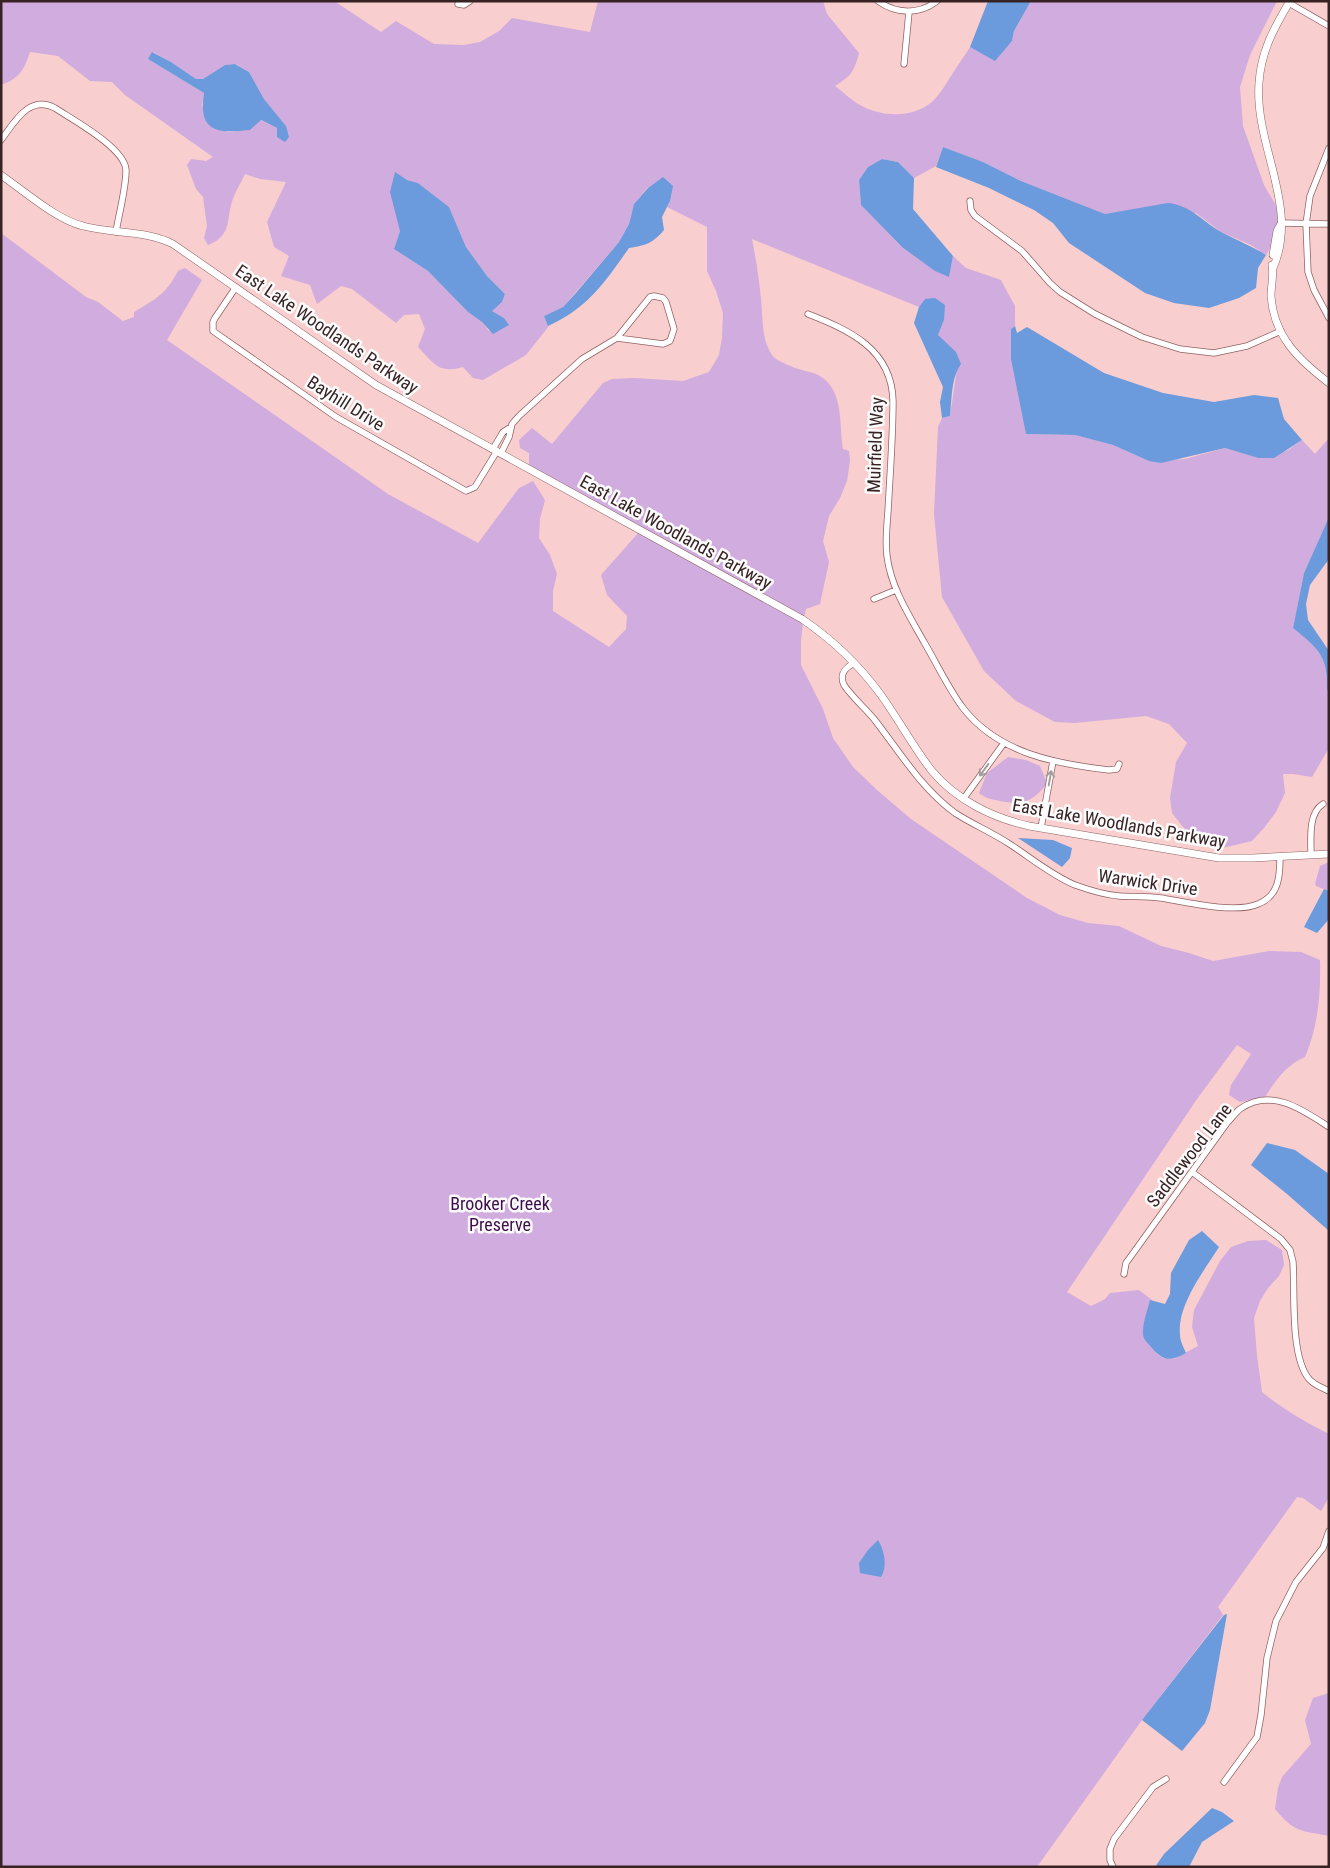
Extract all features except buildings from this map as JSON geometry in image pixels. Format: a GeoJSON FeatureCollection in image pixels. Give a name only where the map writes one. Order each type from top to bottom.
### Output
{"type":"FeatureCollection","features":[{"type":"Feature","properties":{"kind":"street"},"geometry":{"type":"LineString","coordinates":[[458,4],[464,5],[470,1]]}},
{"type":"Feature","properties":{"kind":"street"},"geometry":{"type":"LineString","coordinates":[[878,1],[889,8],[909,12],[924,9],[937,1]]}},
{"type":"Feature","properties":{"kind":"street"},"geometry":{"type":"LineString","coordinates":[[1329,26],[1290,2],[1266,45],[1259,84],[1261,114],[1280,207],[1281,223],[1277,231],[1272,261],[1271,296],[1273,307],[1287,344],[1308,368],[1329,384]]}},
{"type":"Feature","properties":{"kind":"street"},"geometry":{"type":"LineString","coordinates":[[904,64],[909,12]]}},
{"type":"Feature","properties":{"kind":"street"},"geometry":{"type":"LineString","coordinates":[[1,140],[24,111],[30,107],[45,104],[55,108],[113,147],[122,157],[126,172],[116,232]]}},
{"type":"Feature","properties":{"kind":"street"},"geometry":{"type":"LineString","coordinates":[[1329,148],[1310,196],[1306,224],[1308,272],[1314,290],[1329,318]]}},
{"type":"Feature","properties":{"kind":"street","name":"East Lake Woodlands Parkway"},"geometry":{"type":"LineString","coordinates":[[1,175],[72,223],[167,241],[376,384],[802,619],[830,640],[854,663],[881,696],[933,771],[964,798],[982,810],[1014,823],[1214,857],[1280,857],[1329,854]]}},
{"type":"Feature","properties":{"kind":"street"},"geometry":{"type":"LineString","coordinates":[[970,201],[975,216],[1022,250],[1054,287],[1095,314],[1134,333],[1180,349],[1214,353],[1247,346],[1281,331]]}},
{"type":"Feature","properties":{"kind":"street"},"geometry":{"type":"LineString","coordinates":[[1281,223],[1329,224]]}},
{"type":"Feature","properties":{"kind":"street","name":"Bayhill Drive"},"geometry":{"type":"LineString","coordinates":[[236,287],[215,318],[213,331],[336,417],[466,491],[475,487],[497,451]]}},
{"type":"Feature","properties":{"kind":"street"},"geometry":{"type":"LineString","coordinates":[[497,451],[503,432],[511,427],[519,416],[574,365],[617,338],[650,297],[659,296],[666,302],[674,330],[670,341],[663,344],[617,338]]}},
{"type":"Feature","properties":{"kind":"street","name":"Muirfield Way"},"geometry":{"type":"LineString","coordinates":[[808,314],[845,329],[858,337],[878,357],[891,382],[893,407],[886,554],[896,590],[948,684],[963,707],[984,729],[1017,749],[1053,761],[1109,770],[1117,769],[1119,764]]}},
{"type":"Feature","properties":{"kind":"street"},"geometry":{"type":"LineString","coordinates":[[874,599],[896,590]]}},
{"type":"Feature","properties":{"kind":"street","name":"Warwick Drive"},"geometry":{"type":"LineString","coordinates":[[854,663],[843,672],[842,680],[844,685],[868,712],[932,793],[955,812],[1074,884],[1111,895],[1159,898],[1222,906],[1251,906],[1258,905],[1266,900],[1276,888],[1280,877],[1280,857]]}},
{"type":"Feature","properties":{"kind":"street"},"geometry":{"type":"LineString","coordinates":[[964,798],[1004,742]]}},
{"type":"Feature","properties":{"kind":"street"},"geometry":{"type":"LineString","coordinates":[[1041,828],[1053,761]]}},
{"type":"Feature","properties":{"kind":"street"},"geometry":{"type":"LineString","coordinates":[[1311,855],[1313,820],[1316,810],[1323,804]]}},
{"type":"Feature","properties":{"kind":"street","name":"Saddlewood Lane"},"geometry":{"type":"LineString","coordinates":[[1124,1274],[1126,1263],[1227,1124],[1240,1109],[1256,1102],[1274,1100],[1300,1108],[1329,1127]]}},
{"type":"Feature","properties":{"kind":"street"},"geometry":{"type":"LineString","coordinates":[[1192,1172],[1281,1239],[1290,1250],[1293,1262],[1297,1352],[1301,1367],[1310,1381],[1329,1391]]}},
{"type":"Feature","properties":{"kind":"street"},"geometry":{"type":"LineString","coordinates":[[1224,1782],[1257,1737],[1262,1714],[1267,1658],[1276,1621],[1296,1582],[1323,1548],[1329,1531]]}},
{"type":"Feature","properties":{"kind":"street"},"geometry":{"type":"LineString","coordinates":[[1113,1867],[1110,1860],[1110,1849],[1114,1839],[1153,1787],[1166,1779]]}},
{"type":"Feature","properties":{"kind":"green space"},"geometry":{"type":"Polygon","coordinates":[[[1,1],[334,1],[381,32],[396,21],[434,44],[464,45],[480,42],[499,31],[512,18],[590,32],[598,1],[823,1],[827,14],[859,53],[851,73],[835,86],[853,101],[868,109],[887,114],[897,114],[916,111],[933,101],[939,95],[970,47],[995,60],[1012,41],[1014,31],[1031,1],[1277,1],[1250,55],[1240,87],[1243,126],[1264,185],[1278,209],[1278,222],[1272,245],[1266,255],[1251,245],[1221,232],[1196,213],[1135,210],[1105,214],[1021,181],[983,162],[943,147],[936,166],[914,178],[898,162],[882,159],[868,167],[859,180],[861,205],[902,247],[949,276],[953,256],[966,268],[1001,280],[1015,306],[1015,326],[1011,329],[1026,434],[1075,435],[1113,445],[1149,461],[1185,459],[1225,448],[1258,458],[1288,450],[1302,440],[1315,454],[1329,438],[1329,517],[1304,573],[1293,628],[1320,654],[1326,668],[1327,690],[1329,691],[1329,748],[1312,777],[1283,774],[1285,793],[1276,812],[1252,841],[1222,848],[1202,844],[1183,827],[1172,813],[1170,798],[1176,762],[1187,743],[1169,724],[1146,716],[1075,723],[1055,722],[1016,701],[984,671],[942,597],[934,514],[938,427],[942,418],[950,416],[957,369],[938,335],[944,320],[925,299],[919,307],[752,239],[761,299],[763,328],[768,349],[779,361],[817,374],[830,385],[838,401],[843,449],[849,451],[850,461],[847,481],[840,498],[829,516],[823,541],[829,562],[820,604],[806,609],[804,618],[529,465],[529,453],[520,448],[519,440],[532,428],[552,444],[603,383],[612,379],[635,378],[683,381],[709,372],[719,355],[723,313],[707,271],[707,227],[667,207],[670,201],[647,188],[634,204],[629,224],[619,242],[563,307],[544,316],[549,326],[526,355],[483,380],[473,378],[463,367],[455,369],[442,368],[428,358],[418,347],[425,329],[419,314],[404,315],[396,323],[352,289],[341,286],[317,304],[310,285],[281,276],[289,256],[274,247],[267,222],[286,182],[260,179],[245,174],[231,204],[225,231],[216,241],[208,245],[204,238],[207,226],[203,197],[196,189],[187,165],[191,159],[206,161],[213,157],[125,95],[112,82],[90,81],[58,56],[30,52],[26,64],[20,73],[1,85],[1,1]],[[153,52],[148,59],[204,93],[202,105],[212,127],[228,132],[250,130],[260,120],[277,128],[286,126],[264,99],[249,72],[236,64],[225,65],[203,79],[196,79],[153,52]],[[407,180],[400,231],[394,249],[428,271],[468,312],[482,322],[489,331],[508,325],[504,318],[491,311],[502,302],[505,294],[487,276],[466,247],[449,207],[418,183],[407,180]]]}},
{"type":"Feature","properties":{"kind":"green space","name":"Brooker Creek Preserve"},"geometry":{"type":"Polygon","coordinates":[[[1,233],[86,297],[98,302],[123,321],[134,317],[134,312],[165,291],[178,271],[185,268],[202,280],[167,340],[388,494],[478,543],[519,488],[533,481],[545,500],[540,519],[539,538],[550,555],[557,574],[553,591],[553,611],[609,647],[626,629],[627,616],[607,595],[601,575],[639,532],[803,623],[801,665],[823,709],[833,738],[853,767],[911,819],[1027,898],[1060,915],[1088,923],[1119,926],[1161,946],[1213,961],[1269,951],[1301,952],[1320,960],[1318,1010],[1313,1034],[1305,1057],[1287,1069],[1265,1097],[1240,1102],[1229,1095],[1231,1085],[1251,1054],[1237,1045],[1197,1099],[1067,1292],[1091,1306],[1105,1299],[1110,1293],[1139,1290],[1152,1300],[1143,1331],[1156,1353],[1163,1358],[1174,1359],[1198,1346],[1192,1327],[1194,1310],[1220,1261],[1231,1247],[1248,1241],[1266,1240],[1282,1250],[1284,1265],[1279,1276],[1260,1301],[1254,1318],[1262,1392],[1294,1415],[1329,1434],[1329,1497],[1321,1511],[1303,1498],[1297,1497],[1218,1607],[1223,1615],[1142,1720],[1037,1867],[1,1867],[1,233]]]}},
{"type":"Feature","properties":{"kind":"green space"},"geometry":{"type":"Polygon","coordinates":[[[1008,757],[1026,760],[1040,766],[1047,783],[1027,801],[1008,802],[989,798],[979,793],[987,773],[1008,757]]]}},
{"type":"Feature","properties":{"kind":"green space"},"geometry":{"type":"Polygon","coordinates":[[[1329,862],[1329,891],[1315,884],[1320,866],[1329,862]]]}},
{"type":"Feature","properties":{"kind":"green space"},"geometry":{"type":"Polygon","coordinates":[[[1329,1693],[1329,1836],[1293,1827],[1275,1809],[1278,1788],[1282,1777],[1311,1744],[1305,1720],[1313,1698],[1329,1693]]]}},
{"type":"Feature","properties":{"kind":"water"},"geometry":{"type":"Polygon","coordinates":[[[988,1],[1031,1],[1014,31],[1012,41],[995,61],[970,47],[988,1]]]}},
{"type":"Feature","properties":{"kind":"water"},"geometry":{"type":"Polygon","coordinates":[[[152,52],[196,79],[203,79],[225,65],[235,64],[249,72],[264,99],[286,126],[289,137],[285,142],[277,137],[277,128],[261,120],[250,130],[228,131],[212,127],[204,115],[204,93],[148,59],[152,52]]]}},
{"type":"Feature","properties":{"kind":"water"},"geometry":{"type":"Polygon","coordinates":[[[943,147],[983,162],[1021,181],[1105,214],[1168,203],[1184,207],[1216,229],[1266,255],[1258,268],[1256,288],[1239,298],[1209,308],[1174,303],[1145,293],[1069,243],[1053,223],[1034,210],[989,188],[936,167],[943,147]]]}},
{"type":"Feature","properties":{"kind":"water"},"geometry":{"type":"Polygon","coordinates":[[[882,159],[898,162],[914,178],[913,209],[953,256],[949,277],[935,271],[902,247],[861,205],[859,180],[868,167],[882,159]]]}},
{"type":"Feature","properties":{"kind":"water"},"geometry":{"type":"Polygon","coordinates":[[[395,172],[407,180],[418,183],[449,207],[466,247],[487,276],[505,294],[502,302],[492,311],[504,318],[509,325],[493,334],[482,322],[468,312],[428,271],[394,249],[400,231],[390,192],[395,172]]]}},
{"type":"Feature","properties":{"kind":"water"},"geometry":{"type":"Polygon","coordinates":[[[663,177],[673,186],[670,201],[662,217],[664,230],[648,243],[629,248],[612,272],[585,302],[562,319],[548,326],[544,316],[563,307],[575,294],[619,242],[629,224],[634,204],[647,189],[663,177]]]}},
{"type":"Feature","properties":{"kind":"water"},"geometry":{"type":"Polygon","coordinates":[[[935,298],[945,305],[944,320],[938,335],[956,352],[961,364],[955,376],[950,416],[942,418],[940,402],[943,387],[914,323],[919,307],[925,299],[935,298]]]}},
{"type":"Feature","properties":{"kind":"water"},"geometry":{"type":"Polygon","coordinates":[[[1015,326],[1017,333],[1027,327],[1104,373],[1163,393],[1214,402],[1254,395],[1278,398],[1284,419],[1302,440],[1274,458],[1258,458],[1225,448],[1161,463],[1149,461],[1113,445],[1075,435],[1026,434],[1011,359],[1011,329],[1015,326]]]}},
{"type":"Feature","properties":{"kind":"water"},"geometry":{"type":"Polygon","coordinates":[[[1329,517],[1329,559],[1310,585],[1306,604],[1308,620],[1329,651],[1329,691],[1327,690],[1326,669],[1320,654],[1293,628],[1304,573],[1329,517]]]}},
{"type":"Feature","properties":{"kind":"water"},"geometry":{"type":"Polygon","coordinates":[[[1018,838],[1053,840],[1072,848],[1070,858],[1062,867],[1018,838]]]}},
{"type":"Feature","properties":{"kind":"water"},"geometry":{"type":"Polygon","coordinates":[[[1324,889],[1329,891],[1329,919],[1317,933],[1304,927],[1324,889]]]}},
{"type":"Feature","properties":{"kind":"water"},"geometry":{"type":"Polygon","coordinates":[[[1267,1143],[1295,1150],[1329,1174],[1329,1231],[1251,1165],[1267,1143]]]}},
{"type":"Feature","properties":{"kind":"water"},"geometry":{"type":"Polygon","coordinates":[[[1202,1231],[1219,1247],[1199,1277],[1183,1312],[1180,1324],[1180,1337],[1186,1353],[1172,1359],[1164,1358],[1156,1353],[1143,1336],[1150,1300],[1165,1304],[1170,1294],[1171,1273],[1189,1240],[1202,1231]]]}},
{"type":"Feature","properties":{"kind":"water"},"geometry":{"type":"Polygon","coordinates":[[[878,1540],[884,1558],[884,1568],[881,1577],[860,1573],[859,1563],[878,1540]]]}},
{"type":"Feature","properties":{"kind":"water"},"geometry":{"type":"Polygon","coordinates":[[[1227,1614],[1210,1710],[1205,1723],[1182,1751],[1142,1720],[1224,1615],[1227,1614]]]}},
{"type":"Feature","properties":{"kind":"water"},"geometry":{"type":"Polygon","coordinates":[[[1212,1808],[1222,1812],[1234,1821],[1202,1842],[1189,1867],[1155,1867],[1164,1854],[1212,1808]]]}}]}
